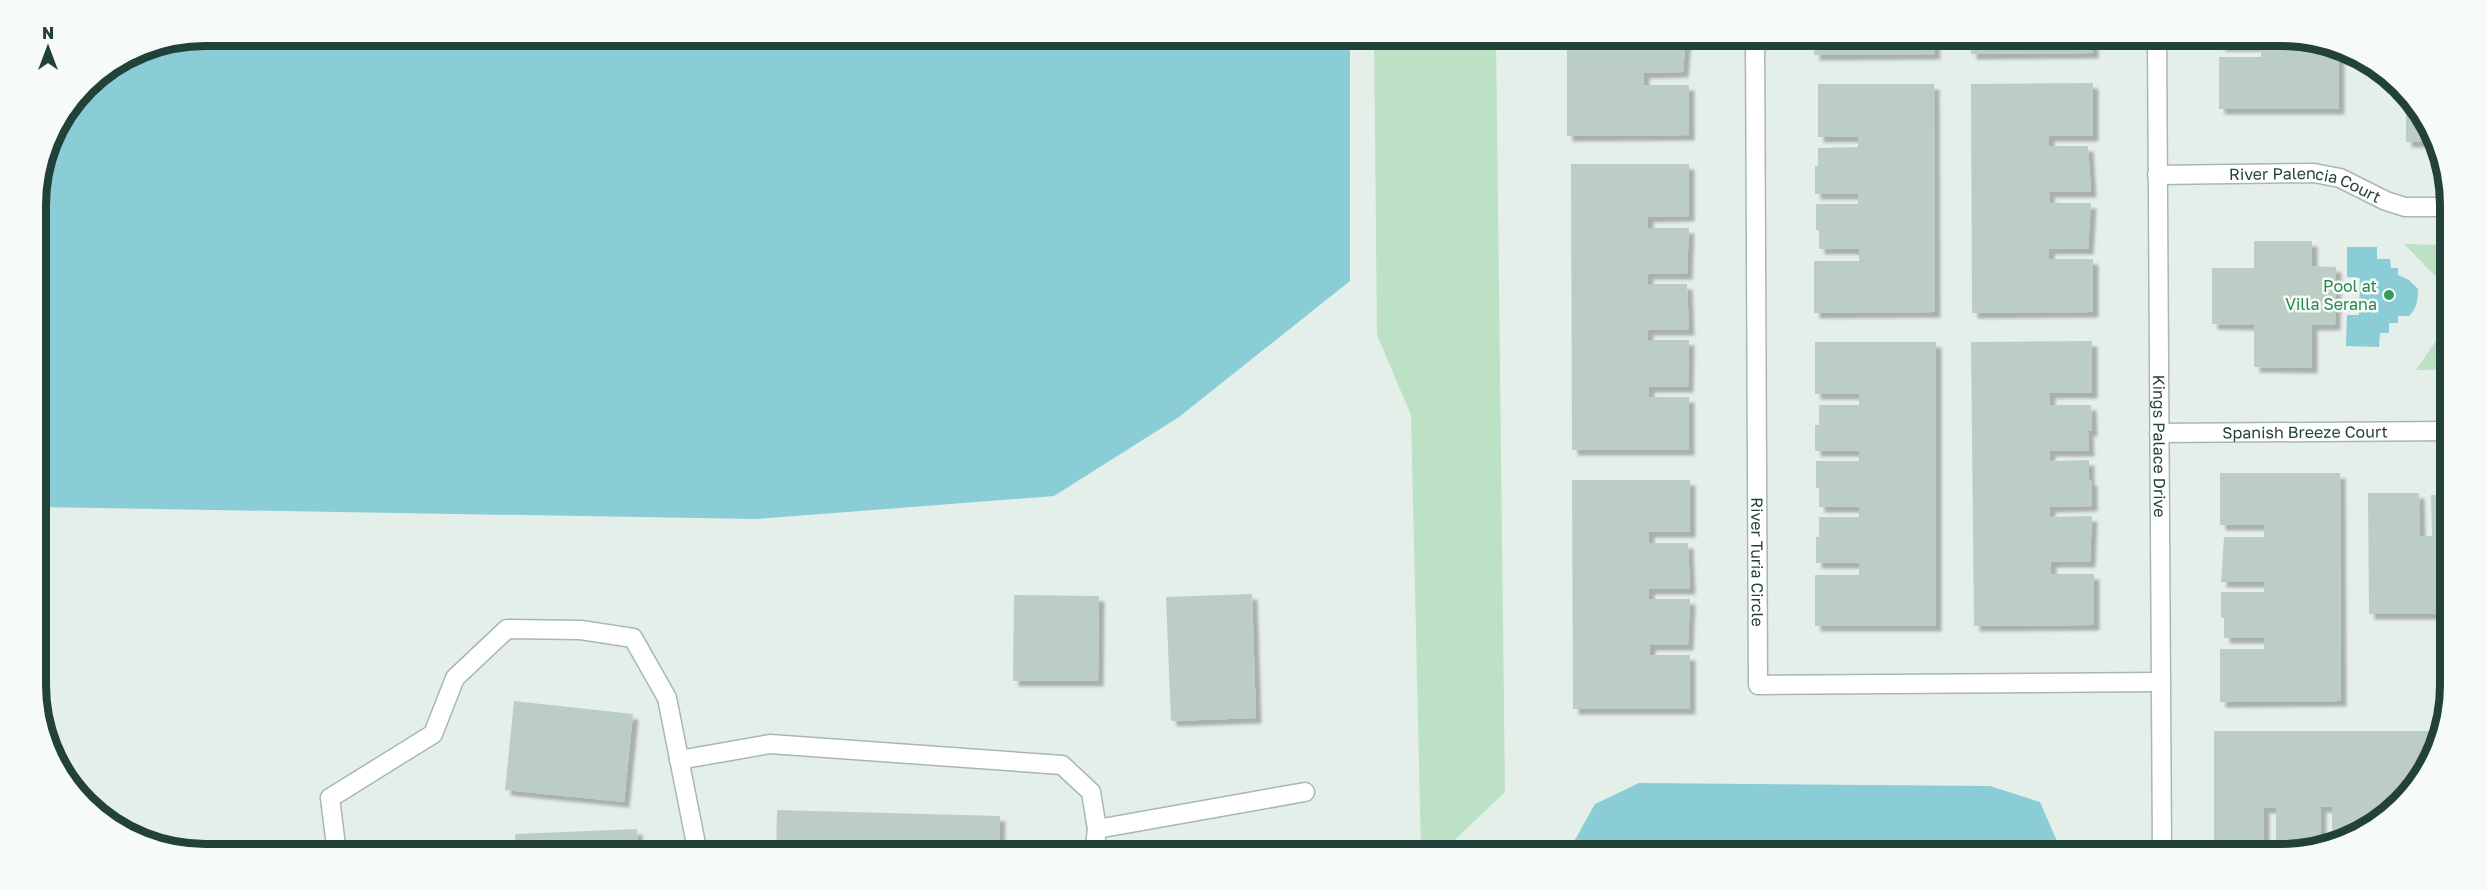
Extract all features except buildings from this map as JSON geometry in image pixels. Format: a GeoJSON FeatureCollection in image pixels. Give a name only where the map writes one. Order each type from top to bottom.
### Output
{"type":"FeatureCollection","features":[{"type":"Feature","properties":{"kind":"street","name":"River Turia Circle"},"geometry":{"type":"LineString","coordinates":[[1755,46],[1758,685],[2161,682]]}},
{"type":"Feature","properties":{"kind":"street","name":"Kings Palace Drive"},"geometry":{"type":"LineString","coordinates":[[2157,46],[2162,843]]}},
{"type":"Feature","properties":{"kind":"street","name":"River Palencia Court"},"geometry":{"type":"LineString","coordinates":[[2157,175],[2314,173],[2340,178],[2386,201],[2405,207],[2440,207]]}},
{"type":"Feature","properties":{"kind":"street","name":"Spanish Breeze Court"},"geometry":{"type":"LineString","coordinates":[[2158,433],[2440,431]]}},
{"type":"Feature","properties":{"kind":"street"},"geometry":{"type":"LineString","coordinates":[[336,844],[330,798],[433,734],[455,678],[507,629],[581,630],[633,638],[667,698],[696,844]]}},
{"type":"Feature","properties":{"kind":"street"},"geometry":{"type":"LineString","coordinates":[[679,760],[770,744],[1062,765],[1091,792],[1096,829],[1095,844]]}},
{"type":"Feature","properties":{"kind":"street"},"geometry":{"type":"LineString","coordinates":[[1096,829],[1305,792]]}},
{"type":"Feature","properties":{"kind":"green space"},"geometry":{"type":"Polygon","coordinates":[[[1374,46],[1496,46],[1505,792],[1451,843],[1421,843],[1411,415],[1377,335],[1374,46]]]}},
{"type":"Feature","properties":{"kind":"green space"},"geometry":{"type":"Polygon","coordinates":[[[2404,244],[2440,245],[2440,281],[2404,244]]]}},
{"type":"Feature","properties":{"kind":"green space"},"geometry":{"type":"Polygon","coordinates":[[[2440,335],[2440,370],[2416,370],[2440,335]]]}},
{"type":"Feature","properties":{"kind":"water"},"geometry":{"type":"Polygon","coordinates":[[[1350,46],[1350,281],[1179,417],[1054,496],[757,519],[46,507],[47,195],[55,155],[73,117],[93,93],[117,73],[155,55],[195,47],[1350,46]]]}},
{"type":"Feature","properties":{"kind":"water","name":"Pool at Villa Serana"},"geometry":{"type":"Polygon","coordinates":[[[2347,247],[2377,247],[2377,259],[2390,259],[2391,268],[2398,268],[2398,275],[2409,280],[2418,289],[2414,310],[2409,316],[2398,316],[2398,323],[2389,323],[2389,333],[2380,333],[2379,347],[2346,346],[2347,315],[2359,315],[2360,278],[2347,277],[2347,247]]]}},
{"type":"Feature","properties":{"kind":"water"},"geometry":{"type":"Polygon","coordinates":[[[1639,783],[1990,786],[2040,802],[2058,843],[1573,843],[1595,804],[1639,783]]]}},
{"type":"Feature","properties":{"kind":"place","name":"Pool at Villa Serana"},"geometry":{"type":"Point","coordinates":[2389,295]}}]}
